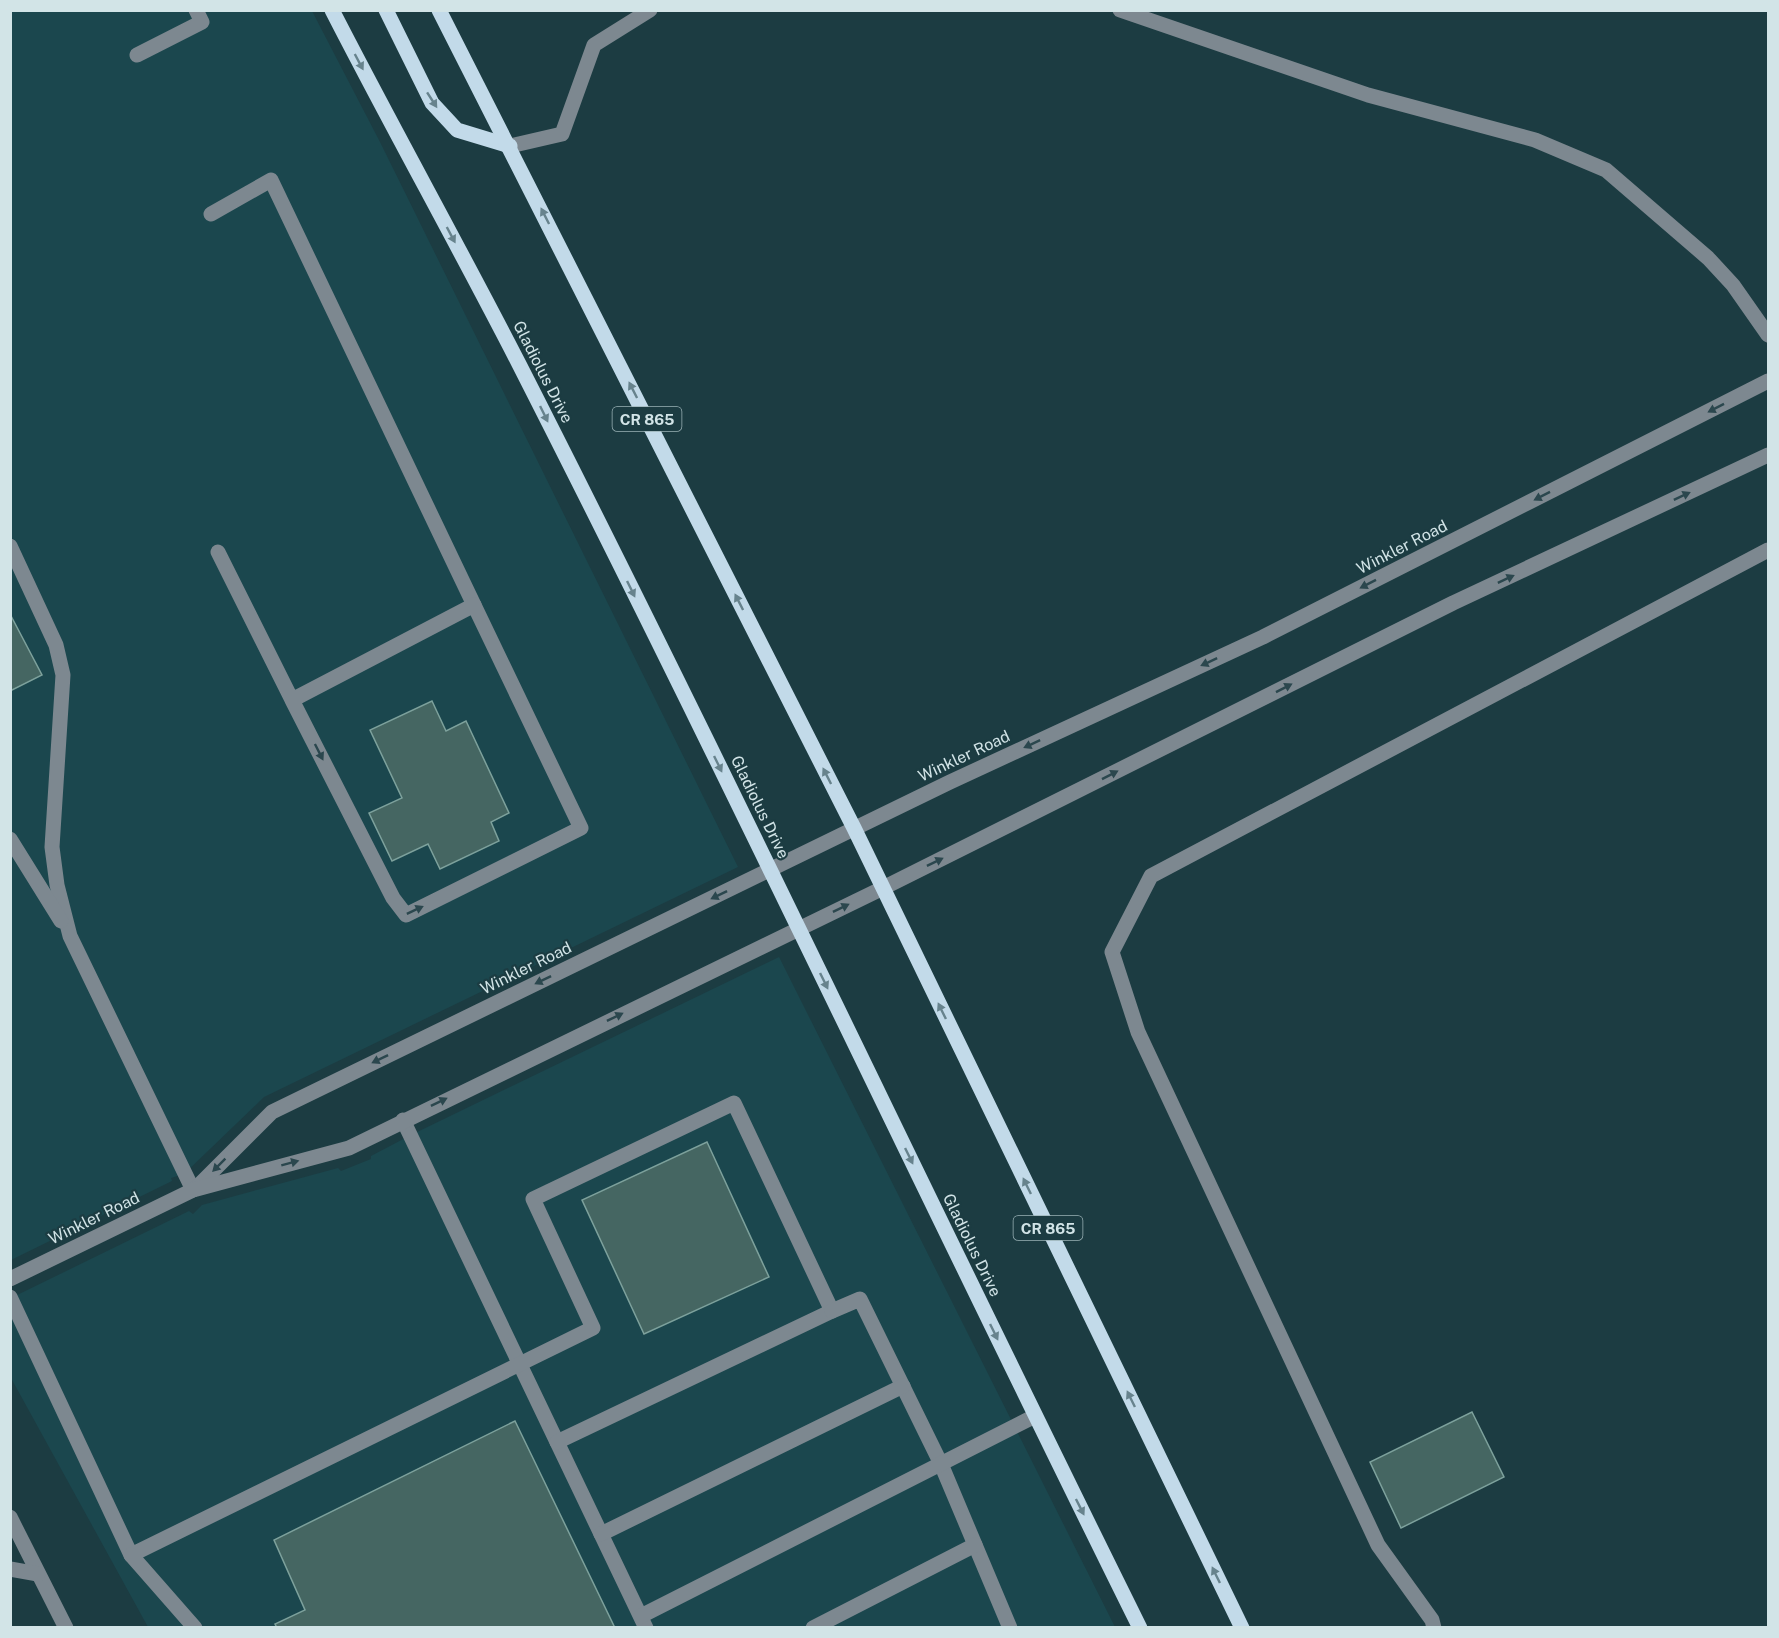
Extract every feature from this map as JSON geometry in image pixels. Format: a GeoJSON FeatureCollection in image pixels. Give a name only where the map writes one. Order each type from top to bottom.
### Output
{"type":"FeatureCollection","features":[{"type":"Feature","properties":{"kind":"main road","name":"Gladiolus Drive"},"geometry":{"type":"LineString","coordinates":[[332,10],[518,362],[771,870],[1140,1628]]}},
{"type":"Feature","properties":{"kind":"main road"},"geometry":{"type":"LineString","coordinates":[[386,10],[432,103],[457,130],[510,146]]}},
{"type":"Feature","properties":{"kind":"main road","name":"CR 865"},"geometry":{"type":"LineString","coordinates":[[439,10],[854,828],[1242,1628]]}},
{"type":"Feature","properties":{"kind":"street"},"geometry":{"type":"LineString","coordinates":[[137,55],[202,22],[196,10]]}},
{"type":"Feature","properties":{"kind":"street"},"geometry":{"type":"LineString","coordinates":[[510,146],[562,134],[594,45],[650,10]]}},
{"type":"Feature","properties":{"kind":"street"},"geometry":{"type":"LineString","coordinates":[[1120,10],[1368,95],[1535,140],[1606,170],[1708,258],[1733,285],[1768,335]]}},
{"type":"Feature","properties":{"kind":"street"},"geometry":{"type":"LineString","coordinates":[[211,213],[271,180],[581,828],[406,915],[393,898],[218,552]]}},
{"type":"Feature","properties":{"kind":"street","name":"Winkler Road"},"geometry":{"type":"LineString","coordinates":[[193,1190],[272,1112],[854,828],[1263,638],[1768,381]]}},
{"type":"Feature","properties":{"kind":"street","name":"Winkler Road"},"geometry":{"type":"LineString","coordinates":[[10,1279],[193,1190],[349,1148],[883,888],[1453,603],[1768,455]]}},
{"type":"Feature","properties":{"kind":"street"},"geometry":{"type":"LineString","coordinates":[[10,546],[56,645],[63,675],[52,847],[57,885],[70,936]]}},
{"type":"Feature","properties":{"kind":"street"},"geometry":{"type":"LineString","coordinates":[[1434,1628],[1432,1620],[1377,1545],[1138,1032],[1112,952],[1151,876],[1768,550]]}},
{"type":"Feature","properties":{"kind":"street"},"geometry":{"type":"LineString","coordinates":[[292,700],[474,605]]}},
{"type":"Feature","properties":{"kind":"street"},"geometry":{"type":"LineString","coordinates":[[10,839],[70,936],[193,1190]]}},
{"type":"Feature","properties":{"kind":"street"},"geometry":{"type":"LineString","coordinates":[[131,1555],[593,1328],[533,1199],[734,1103],[832,1311]]}},
{"type":"Feature","properties":{"kind":"street"},"geometry":{"type":"LineString","coordinates":[[403,1120],[643,1622],[1035,1416]]}},
{"type":"Feature","properties":{"kind":"street"},"geometry":{"type":"LineString","coordinates":[[10,1297],[131,1555],[195,1628]]}},
{"type":"Feature","properties":{"kind":"street"},"geometry":{"type":"LineString","coordinates":[[557,1442],[860,1299],[941,1464],[1010,1628]]}},
{"type":"Feature","properties":{"kind":"street"},"geometry":{"type":"LineString","coordinates":[[601,1534],[903,1386]]}},
{"type":"Feature","properties":{"kind":"street"},"geometry":{"type":"LineString","coordinates":[[10,1517],[66,1628]]}},
{"type":"Feature","properties":{"kind":"street"},"geometry":{"type":"LineString","coordinates":[[813,1628],[975,1545]]}},
{"type":"Feature","properties":{"kind":"street"},"geometry":{"type":"LineString","coordinates":[[10,1569],[38,1574]]}},
{"type":"Feature","properties":{"kind":"shaded area"},"geometry":{"type":"Polygon","coordinates":[[[11,11],[312,11],[380,142],[738,867],[264,1097],[184,1174],[171,1178],[172,1181],[11,1260],[11,11]]]}},
{"type":"Feature","properties":{"kind":"shaded area"},"geometry":{"type":"Polygon","coordinates":[[[779,957],[1115,1627],[148,1627],[11,1378],[11,1298],[189,1211],[193,1214],[202,1205],[338,1168],[341,1171],[371,1159],[371,1156],[411,1135],[779,957]]]}},
{"type":"Feature","properties":{"kind":"building"},"geometry":{"type":"Polygon","coordinates":[[[10,614],[42,675],[10,691],[10,614]]]}},
{"type":"Feature","properties":{"kind":"building"},"geometry":{"type":"Polygon","coordinates":[[[432,701],[446,731],[466,721],[509,813],[491,822],[499,841],[440,869],[428,844],[392,861],[369,813],[402,798],[370,730],[432,701]]]}},
{"type":"Feature","properties":{"kind":"building"},"geometry":{"type":"Polygon","coordinates":[[[707,1142],[769,1277],[644,1334],[582,1200],[707,1142]]]}},
{"type":"Feature","properties":{"kind":"building"},"geometry":{"type":"Polygon","coordinates":[[[1472,1412],[1504,1477],[1401,1528],[1370,1462],[1472,1412]]]}},
{"type":"Feature","properties":{"kind":"building"},"geometry":{"type":"Polygon","coordinates":[[[515,1421],[615,1628],[277,1628],[275,1624],[305,1610],[274,1540],[515,1421]]]}}]}
